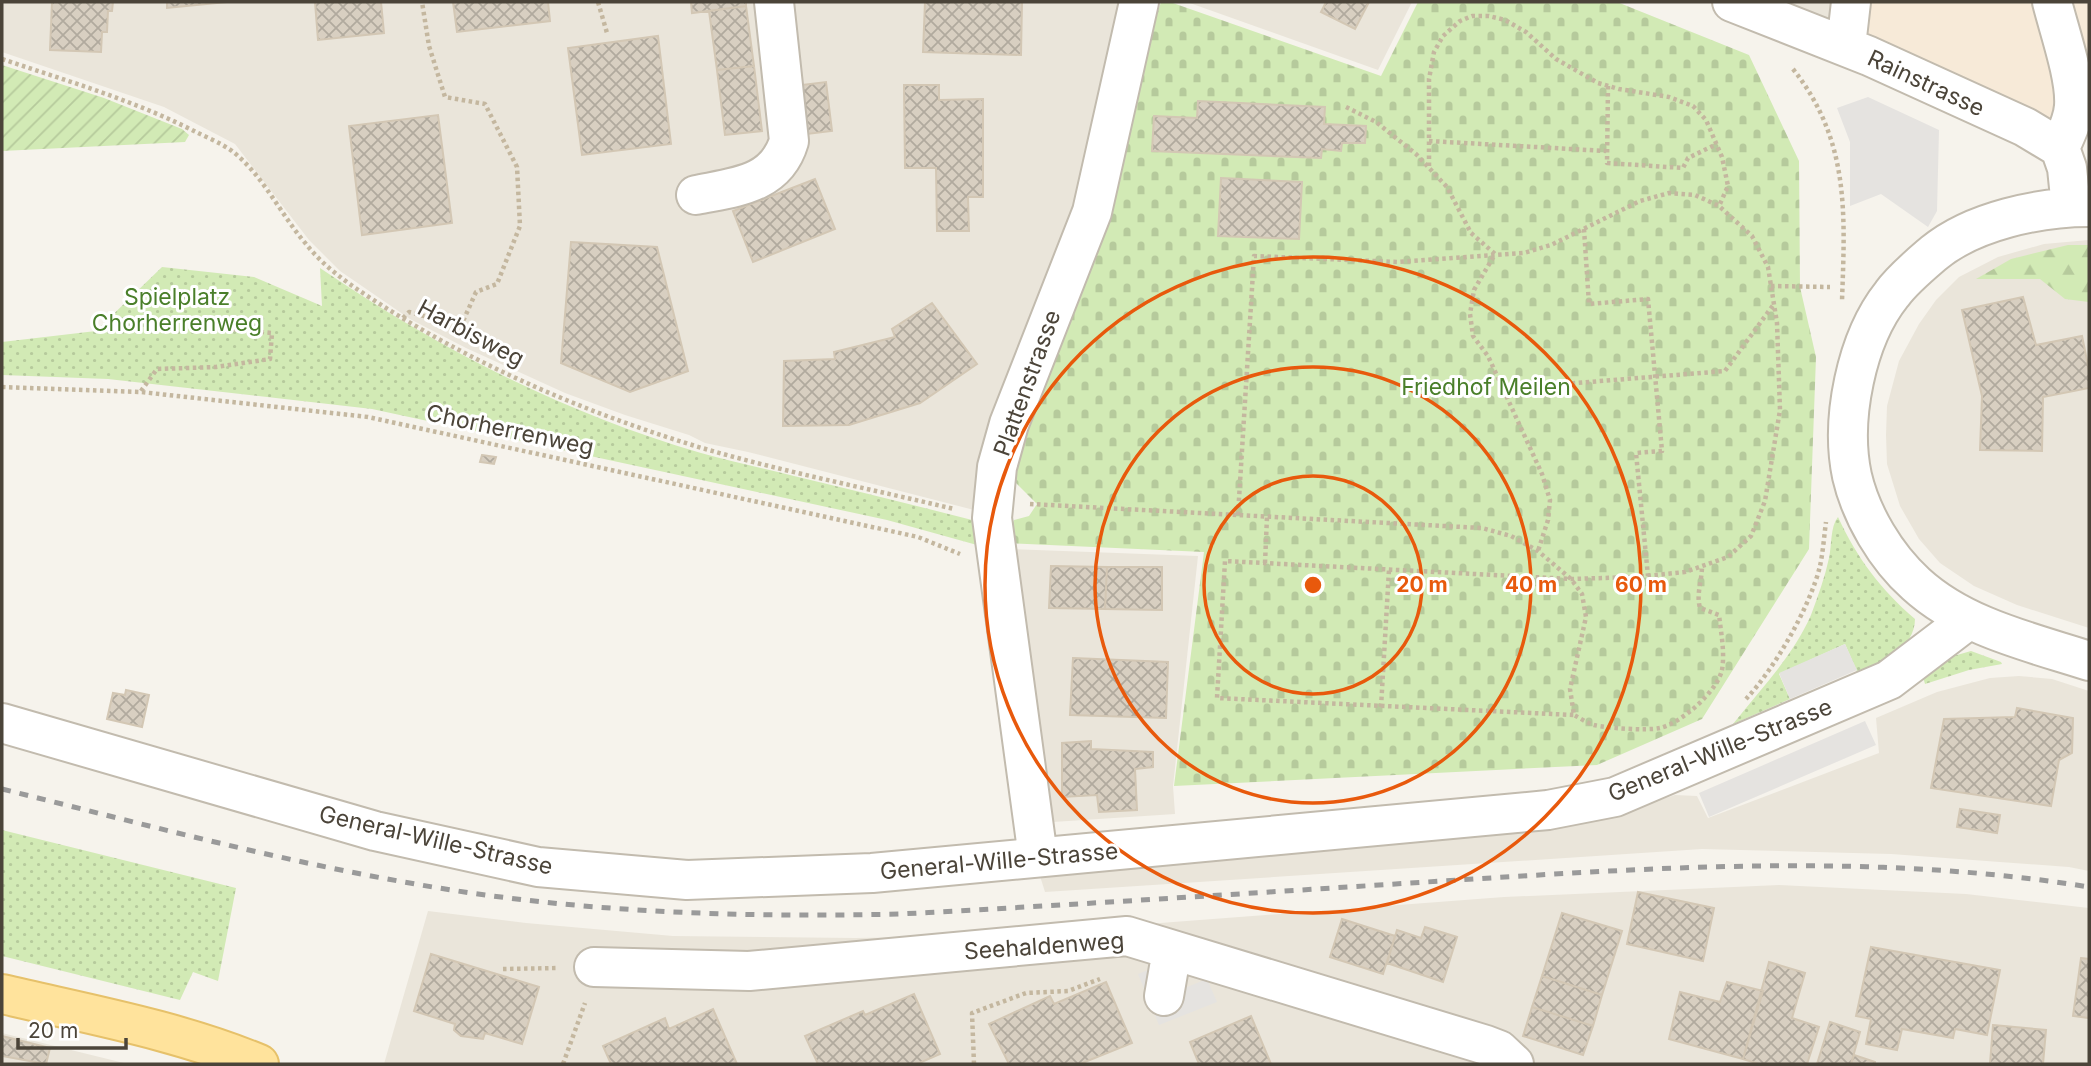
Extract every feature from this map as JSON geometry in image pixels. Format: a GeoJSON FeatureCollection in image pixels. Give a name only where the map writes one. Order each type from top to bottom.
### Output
{"type":"FeatureCollection","features":[{"type":"Feature","properties":{"kind":"main road"},"geometry":{"type":"LineString","coordinates":[[2,994],[173,1037],[259,1064]]}},
{"type":"Feature","properties":{"kind":"street"},"geometry":{"type":"LineString","coordinates":[[696,195],[733,188],[759,179],[776,169],[785,155],[789,141],[774,2]]}},
{"type":"Feature","properties":{"kind":"street","name":"Plattenstrasse"},"geometry":{"type":"LineString","coordinates":[[1038,857],[993,511],[997,467],[1009,424],[1092,212],[1139,2]]}},
{"type":"Feature","properties":{"kind":"street","name":"Rainstrasse"},"geometry":{"type":"LineString","coordinates":[[1732,2],[1846,46],[2025,127],[2060,148]]}},
{"type":"Feature","properties":{"kind":"street"},"geometry":{"type":"LineString","coordinates":[[1846,46],[1851,2]]}},
{"type":"Feature","properties":{"kind":"street"},"geometry":{"type":"LineString","coordinates":[[2052,2],[2067,59],[2074,103],[2071,124],[2060,148],[2080,207],[2023,214],[1989,223],[1935,252],[1892,294],[1862,350],[1851,395],[1848,443],[1853,477],[1867,516],[1883,545],[1915,583],[1941,604],[1968,620],[2089,661]]}},
{"type":"Feature","properties":{"kind":"street","name":"General-Wille-Strasse"},"geometry":{"type":"LineString","coordinates":[[2,723],[375,831],[538,867],[687,880],[872,873],[1548,810],[1615,797],[1889,680],[1968,620]]}},
{"type":"Feature","properties":{"kind":"street","name":"Seehaldenweg"},"geometry":{"type":"LineString","coordinates":[[594,967],[749,971],[1127,936],[1486,1045],[1499,1050],[1514,1064]]}},
{"type":"Feature","properties":{"kind":"street"},"geometry":{"type":"LineString","coordinates":[[1164,996],[1172,950]]}},
{"type":"Feature","properties":{"kind":"path"},"geometry":{"type":"LineString","coordinates":[[403,317],[409,312],[443,321],[464,319],[476,292],[497,284],[520,226],[517,167],[485,104],[445,97],[429,46],[422,2]]}},
{"type":"Feature","properties":{"kind":"path"},"geometry":{"type":"LineString","coordinates":[[598,2],[607,33]]}},
{"type":"Feature","properties":{"kind":"path"},"geometry":{"type":"LineString","coordinates":[[1429,167],[1429,79],[1434,52],[1443,36],[1460,21],[1472,16],[1489,16],[1505,20],[1526,32],[1556,60],[1577,74],[1608,86],[1669,97],[1693,106],[1706,120],[1717,145],[1728,186],[1719,206]]}},
{"type":"Feature","properties":{"kind":"path","name":"Harbisweg"},"geometry":{"type":"LineString","coordinates":[[2,59],[154,111],[231,150],[250,169],[306,245],[326,266],[403,317],[511,375],[618,420],[703,448],[993,511],[1267,517],[1482,528],[1511,536],[1538,551],[1571,579]]}},
{"type":"Feature","properties":{"kind":"path"},"geometry":{"type":"LineString","coordinates":[[1787,63],[1795,71],[1820,112],[1840,167],[1845,232],[1840,341],[1862,350]]}},
{"type":"Feature","properties":{"kind":"path"},"geometry":{"type":"LineString","coordinates":[[1608,86],[1607,163],[1684,167],[1688,158],[1717,145]]}},
{"type":"Feature","properties":{"kind":"path"},"geometry":{"type":"LineString","coordinates":[[1346,107],[1376,122],[1416,154],[1447,187],[1471,233],[1495,254]]}},
{"type":"Feature","properties":{"kind":"path"},"geometry":{"type":"LineString","coordinates":[[1429,141],[1607,150]]}},
{"type":"Feature","properties":{"kind":"path"},"geometry":{"type":"LineString","coordinates":[[1238,516],[1254,256],[1397,262],[1524,253],[1551,245],[1640,201],[1670,193],[1695,195],[1719,206],[1752,236],[1768,267],[1777,323],[1780,410],[1765,501],[1751,536],[1728,557],[1702,566],[1685,572],[1647,576],[1571,579],[1225,561],[1217,698],[1574,715],[1592,724],[1622,728],[1660,728],[1690,712],[1712,690],[1721,671],[1723,648],[1719,615],[1700,608],[1697,597],[1702,583],[1702,566]]}},
{"type":"Feature","properties":{"kind":"path"},"geometry":{"type":"LineString","coordinates":[[1584,229],[1589,304],[1648,299],[1662,451],[1636,453],[1647,576]]}},
{"type":"Feature","properties":{"kind":"path"},"geometry":{"type":"LineString","coordinates":[[1495,254],[1474,290],[1470,314],[1473,336],[1488,356],[1542,474],[1550,500],[1548,520],[1538,551]]}},
{"type":"Feature","properties":{"kind":"path"},"geometry":{"type":"LineString","coordinates":[[1771,286],[1830,287]]}},
{"type":"Feature","properties":{"kind":"path"},"geometry":{"type":"LineString","coordinates":[[1502,388],[1725,371],[1774,304]]}},
{"type":"Feature","properties":{"kind":"path"},"geometry":{"type":"LineString","coordinates":[[141,392],[157,369],[216,367],[270,359],[272,333],[190,325]]}},
{"type":"Feature","properties":{"kind":"path","name":"Chorherrenweg"},"geometry":{"type":"LineString","coordinates":[[2,387],[141,392],[368,417],[918,537],[1000,571]]}},
{"type":"Feature","properties":{"kind":"path"},"geometry":{"type":"LineString","coordinates":[[1743,702],[1761,683],[1805,608],[1819,566],[1830,494],[1853,477]]}},
{"type":"Feature","properties":{"kind":"path"},"geometry":{"type":"LineString","coordinates":[[1265,563],[1267,517]]}},
{"type":"Feature","properties":{"kind":"path"},"geometry":{"type":"LineString","coordinates":[[1381,707],[1389,569]]}},
{"type":"Feature","properties":{"kind":"path"},"geometry":{"type":"LineString","coordinates":[[1571,579],[1582,594],[1586,617],[1570,688],[1574,715]]}},
{"type":"Feature","properties":{"kind":"path"},"geometry":{"type":"LineString","coordinates":[[503,969],[594,967],[590,988],[563,1064]]}},
{"type":"Feature","properties":{"kind":"path"},"geometry":{"type":"LineString","coordinates":[[974,1064],[972,1013],[1026,993],[1068,992],[1102,978]]}},
{"type":"Feature","properties":{"kind":"shaded area"},"geometry":{"type":"Polygon","coordinates":[[[2,2],[1124,2],[1076,209],[977,464],[978,511],[705,443],[689,435],[565,393],[410,319],[340,271],[309,240],[235,144],[164,107],[2,52],[2,2]]]}},
{"type":"Feature","properties":{"kind":"shaded area"},"geometry":{"type":"Polygon","coordinates":[[[1187,2],[1412,2],[1378,70],[1187,2]]]}},
{"type":"Feature","properties":{"kind":"shaded area"},"geometry":{"type":"Polygon","coordinates":[[[1778,2],[1842,2],[1840,25],[1778,2]]]}},
{"type":"Feature","properties":{"kind":"shaded area"},"geometry":{"type":"Polygon","coordinates":[[[1859,2],[2089,2],[2089,135],[2033,114],[1867,38],[1859,2]]]}},
{"type":"Feature","properties":{"kind":"shaded area"},"geometry":{"type":"Polygon","coordinates":[[[1868,97],[1939,130],[1937,211],[1928,227],[1881,194],[1850,206],[1850,142],[1837,108],[1868,97]]]}},
{"type":"Feature","properties":{"kind":"shaded area"},"geometry":{"type":"Polygon","coordinates":[[[2089,240],[2089,628],[2017,605],[1974,586],[1940,563],[1919,539],[1900,506],[1887,464],[1886,435],[1887,406],[1899,361],[1936,300],[1959,277],[1998,257],[2044,244],[2089,240]]]}},
{"type":"Feature","properties":{"kind":"shaded area"},"geometry":{"type":"Polygon","coordinates":[[[1006,549],[1198,556],[1173,786],[1175,814],[1053,822],[1045,811],[1006,549]]]}},
{"type":"Feature","properties":{"kind":"shaded area"},"geometry":{"type":"Polygon","coordinates":[[[1845,644],[1857,670],[1790,699],[1779,673],[1845,644]]]}},
{"type":"Feature","properties":{"kind":"shaded area"},"geometry":{"type":"Polygon","coordinates":[[[2019,676],[2052,679],[2089,691],[2089,871],[2069,867],[1891,854],[1702,849],[1045,892],[1040,876],[1642,806],[1675,795],[1697,796],[1708,818],[1879,753],[1876,718],[1937,692],[1990,678],[2019,676]]]}},
{"type":"Feature","properties":{"kind":"shaded area"},"geometry":{"type":"Polygon","coordinates":[[[1865,721],[1876,745],[1709,817],[1699,793],[1865,721]]]}},
{"type":"Feature","properties":{"kind":"shaded area"},"geometry":{"type":"Polygon","coordinates":[[[1779,885],[1966,894],[2089,908],[2089,1064],[384,1064],[428,911],[673,936],[988,936],[1504,897],[1779,885]]]}},
{"type":"Feature","properties":{"kind":"shaded area"},"geometry":{"type":"Polygon","coordinates":[[[1153,968],[1165,996],[1207,979],[1217,1002],[1159,1025],[1138,974],[1153,968]]]}},
{"type":"Feature","properties":{"kind":"shaded area"},"geometry":{"type":"Polygon","coordinates":[[[2,1033],[128,1064],[2,1064],[2,1033]]]}},
{"type":"Feature","properties":{"kind":"green space","name":"Friedhof Meilen"},"geometry":{"type":"Polygon","coordinates":[[[1161,2],[1170,2],[1381,76],[1418,2],[1617,2],[1749,55],[1799,161],[1800,287],[1816,357],[1809,549],[1702,719],[1597,765],[1174,786],[1204,552],[1007,543],[1007,534],[1014,520],[1029,516],[1037,504],[1014,481],[1012,469],[1161,2]]]}},
{"type":"Feature","properties":{"kind":"green space"},"geometry":{"type":"Polygon","coordinates":[[[2,65],[104,98],[182,129],[189,135],[185,142],[2,151],[2,65]]]}},
{"type":"Feature","properties":{"kind":"green space"},"geometry":{"type":"Polygon","coordinates":[[[2068,245],[2089,245],[2089,302],[2065,299],[2040,279],[1976,279],[2011,259],[2068,245]]]}},
{"type":"Feature","properties":{"kind":"green space","name":"Spielplatz Chorherrenweg"},"geometry":{"type":"Polygon","coordinates":[[[162,267],[254,277],[322,306],[320,268],[456,351],[551,398],[650,437],[701,453],[980,522],[977,545],[887,520],[372,409],[108,379],[2,375],[2,342],[96,331],[162,267]]]}},
{"type":"Feature","properties":{"kind":"green space"},"geometry":{"type":"Polygon","coordinates":[[[1838,517],[1871,572],[1891,597],[1915,619],[1909,638],[1895,654],[1859,676],[1845,644],[1779,674],[1790,699],[1733,724],[1785,659],[1803,631],[1823,579],[1832,531],[1838,517]]]}},
{"type":"Feature","properties":{"kind":"green space"},"geometry":{"type":"Polygon","coordinates":[[[1971,651],[2002,664],[1969,670],[1925,684],[1923,677],[1950,657],[1971,651]]]}},
{"type":"Feature","properties":{"kind":"green space"},"geometry":{"type":"Polygon","coordinates":[[[2,830],[236,888],[218,981],[193,972],[180,1000],[2,956],[2,830]]]}},
{"type":"Feature","properties":{"kind":"building"},"geometry":{"type":"Polygon","coordinates":[[[52,2],[113,2],[112,11],[108,11],[107,32],[102,32],[101,52],[50,50],[52,2]]]}},
{"type":"Feature","properties":{"kind":"building"},"geometry":{"type":"Polygon","coordinates":[[[167,2],[227,2],[167,8],[167,2]]]}},
{"type":"Feature","properties":{"kind":"building"},"geometry":{"type":"Polygon","coordinates":[[[315,2],[381,2],[384,33],[318,40],[315,2]]]}},
{"type":"Feature","properties":{"kind":"building"},"geometry":{"type":"Polygon","coordinates":[[[453,2],[548,2],[550,21],[457,32],[453,2]]]}},
{"type":"Feature","properties":{"kind":"building"},"geometry":{"type":"Polygon","coordinates":[[[691,2],[746,2],[746,6],[692,13],[691,2]]]}},
{"type":"Feature","properties":{"kind":"building"},"geometry":{"type":"Polygon","coordinates":[[[925,2],[1022,2],[1021,55],[923,52],[925,2]]]}},
{"type":"Feature","properties":{"kind":"building"},"geometry":{"type":"Polygon","coordinates":[[[1326,2],[1369,2],[1355,29],[1321,12],[1326,2]]]}},
{"type":"Feature","properties":{"kind":"building"},"geometry":{"type":"Polygon","coordinates":[[[746,6],[754,66],[717,70],[709,11],[746,6]]]}},
{"type":"Feature","properties":{"kind":"building"},"geometry":{"type":"Polygon","coordinates":[[[658,36],[671,144],[582,155],[568,48],[658,36]]]}},
{"type":"Feature","properties":{"kind":"building"},"geometry":{"type":"Polygon","coordinates":[[[754,66],[762,131],[725,135],[717,70],[754,66]]]}},
{"type":"Feature","properties":{"kind":"building"},"geometry":{"type":"Polygon","coordinates":[[[826,82],[832,131],[799,135],[793,86],[826,82]]]}},
{"type":"Feature","properties":{"kind":"building"},"geometry":{"type":"Polygon","coordinates":[[[904,85],[939,85],[939,100],[983,99],[983,197],[968,197],[969,231],[937,231],[936,168],[905,168],[904,85]]]}},
{"type":"Feature","properties":{"kind":"building"},"geometry":{"type":"Polygon","coordinates":[[[1198,101],[1325,107],[1324,124],[1366,126],[1365,143],[1342,143],[1341,151],[1322,149],[1321,158],[1152,151],[1154,116],[1197,118],[1198,101]]]}},
{"type":"Feature","properties":{"kind":"building"},"geometry":{"type":"Polygon","coordinates":[[[438,115],[452,223],[362,235],[349,126],[438,115]]]}},
{"type":"Feature","properties":{"kind":"building"},"geometry":{"type":"Polygon","coordinates":[[[1221,178],[1302,182],[1299,239],[1218,236],[1221,178]]]}},
{"type":"Feature","properties":{"kind":"building"},"geometry":{"type":"Polygon","coordinates":[[[815,179],[835,229],[753,262],[733,211],[815,179]]]}},
{"type":"Feature","properties":{"kind":"building"},"geometry":{"type":"Polygon","coordinates":[[[571,242],[657,247],[688,371],[630,392],[561,363],[571,242]]]}},
{"type":"Feature","properties":{"kind":"building"},"geometry":{"type":"Polygon","coordinates":[[[2023,297],[2036,345],[2082,336],[2089,370],[2089,388],[2043,397],[2042,451],[1980,450],[1982,396],[1962,310],[2023,297]]]}},
{"type":"Feature","properties":{"kind":"building"},"geometry":{"type":"Polygon","coordinates":[[[932,303],[977,364],[920,403],[849,425],[783,426],[784,361],[835,359],[834,352],[895,337],[892,329],[932,303]]]}},
{"type":"Feature","properties":{"kind":"building"},"geometry":{"type":"Polygon","coordinates":[[[482,455],[496,457],[494,464],[480,462],[482,455]]]}},
{"type":"Feature","properties":{"kind":"building"},"geometry":{"type":"Polygon","coordinates":[[[1051,566],[1107,567],[1105,609],[1049,608],[1051,566]]]}},
{"type":"Feature","properties":{"kind":"building"},"geometry":{"type":"Polygon","coordinates":[[[1107,567],[1162,567],[1162,610],[1105,609],[1107,567]]]}},
{"type":"Feature","properties":{"kind":"building"},"geometry":{"type":"Polygon","coordinates":[[[1073,658],[1168,662],[1166,718],[1070,715],[1073,658]]]}},
{"type":"Feature","properties":{"kind":"building"},"geometry":{"type":"Polygon","coordinates":[[[126,690],[149,695],[142,727],[107,719],[113,693],[125,695],[126,690]]]}},
{"type":"Feature","properties":{"kind":"building"},"geometry":{"type":"Polygon","coordinates":[[[2017,708],[2073,718],[2072,753],[2059,760],[2051,806],[1931,788],[1944,719],[2015,717],[2017,708]]]}},
{"type":"Feature","properties":{"kind":"building"},"geometry":{"type":"Polygon","coordinates":[[[1091,741],[1091,749],[1153,752],[1153,767],[1135,769],[1137,810],[1099,812],[1097,795],[1062,797],[1062,743],[1091,741]]]}},
{"type":"Feature","properties":{"kind":"building"},"geometry":{"type":"Polygon","coordinates":[[[1960,809],[2000,815],[1997,833],[1957,827],[1960,809]]]}},
{"type":"Feature","properties":{"kind":"building"},"geometry":{"type":"Polygon","coordinates":[[[1638,892],[1714,908],[1703,961],[1627,944],[1638,892]]]}},
{"type":"Feature","properties":{"kind":"building"},"geometry":{"type":"Polygon","coordinates":[[[1562,913],[1622,931],[1602,995],[1542,976],[1562,913]]]}},
{"type":"Feature","properties":{"kind":"building"},"geometry":{"type":"Polygon","coordinates":[[[1342,919],[1395,936],[1383,974],[1330,957],[1342,919]]]}},
{"type":"Feature","properties":{"kind":"building"},"geometry":{"type":"Polygon","coordinates":[[[1425,927],[1457,937],[1443,982],[1387,963],[1397,930],[1421,938],[1425,927]]]}},
{"type":"Feature","properties":{"kind":"building"},"geometry":{"type":"Polygon","coordinates":[[[1871,947],[2000,970],[1987,1035],[1955,1029],[1953,1038],[1902,1029],[1897,1050],[1866,1044],[1871,1019],[1856,1016],[1871,947]]]}},
{"type":"Feature","properties":{"kind":"building"},"geometry":{"type":"Polygon","coordinates":[[[431,954],[539,987],[522,1044],[485,1033],[483,1039],[461,1036],[454,1030],[455,1024],[414,1011],[431,954]]]}},
{"type":"Feature","properties":{"kind":"building"},"geometry":{"type":"Polygon","coordinates":[[[2081,958],[2089,959],[2089,1018],[2073,1016],[2081,958]]]}},
{"type":"Feature","properties":{"kind":"building"},"geometry":{"type":"Polygon","coordinates":[[[1769,962],[1805,973],[1792,1018],[1819,1027],[1807,1064],[1759,1064],[1743,1059],[1769,962]]]}},
{"type":"Feature","properties":{"kind":"building"},"geometry":{"type":"Polygon","coordinates":[[[1542,976],[1602,995],[1593,1026],[1532,1007],[1542,976]]]}},
{"type":"Feature","properties":{"kind":"building"},"geometry":{"type":"Polygon","coordinates":[[[1106,982],[1132,1043],[1080,1064],[1009,1064],[989,1024],[1050,996],[1054,1004],[1106,982]]]}},
{"type":"Feature","properties":{"kind":"building"},"geometry":{"type":"Polygon","coordinates":[[[1727,982],[1763,991],[1743,1059],[1669,1039],[1680,992],[1720,1002],[1727,982]]]}},
{"type":"Feature","properties":{"kind":"building"},"geometry":{"type":"Polygon","coordinates":[[[914,994],[940,1054],[917,1064],[818,1064],[805,1036],[863,1011],[865,1015],[914,994]]]}},
{"type":"Feature","properties":{"kind":"building"},"geometry":{"type":"Polygon","coordinates":[[[1532,1007],[1593,1026],[1583,1055],[1523,1036],[1532,1007]]]}},
{"type":"Feature","properties":{"kind":"building"},"geometry":{"type":"Polygon","coordinates":[[[713,1009],[737,1064],[611,1064],[603,1046],[665,1018],[669,1029],[713,1009]]]}},
{"type":"Feature","properties":{"kind":"building"},"geometry":{"type":"Polygon","coordinates":[[[1251,1016],[1271,1064],[1199,1064],[1190,1042],[1251,1016]]]}},
{"type":"Feature","properties":{"kind":"building"},"geometry":{"type":"Polygon","coordinates":[[[1830,1022],[1860,1032],[1851,1064],[1817,1064],[1830,1022]]]}},
{"type":"Feature","properties":{"kind":"building"},"geometry":{"type":"Polygon","coordinates":[[[1993,1025],[2046,1030],[2043,1064],[1990,1064],[1993,1025]]]}},
{"type":"Feature","properties":{"kind":"building"},"geometry":{"type":"Polygon","coordinates":[[[2,1036],[50,1048],[46,1064],[2,1056],[2,1036]]]}},
{"type":"Feature","properties":{"kind":"building"},"geometry":{"type":"Polygon","coordinates":[[[1854,1055],[1875,1062],[1875,1064],[1851,1064],[1854,1055]]]}},
{"type":"Feature","properties":{"kind":"railway"},"geometry":{"type":"LineString","coordinates":[[2,789],[202,839],[404,882],[527,900],[713,914],[900,914],[1705,867],[1936,870],[2089,887]]}}]}
